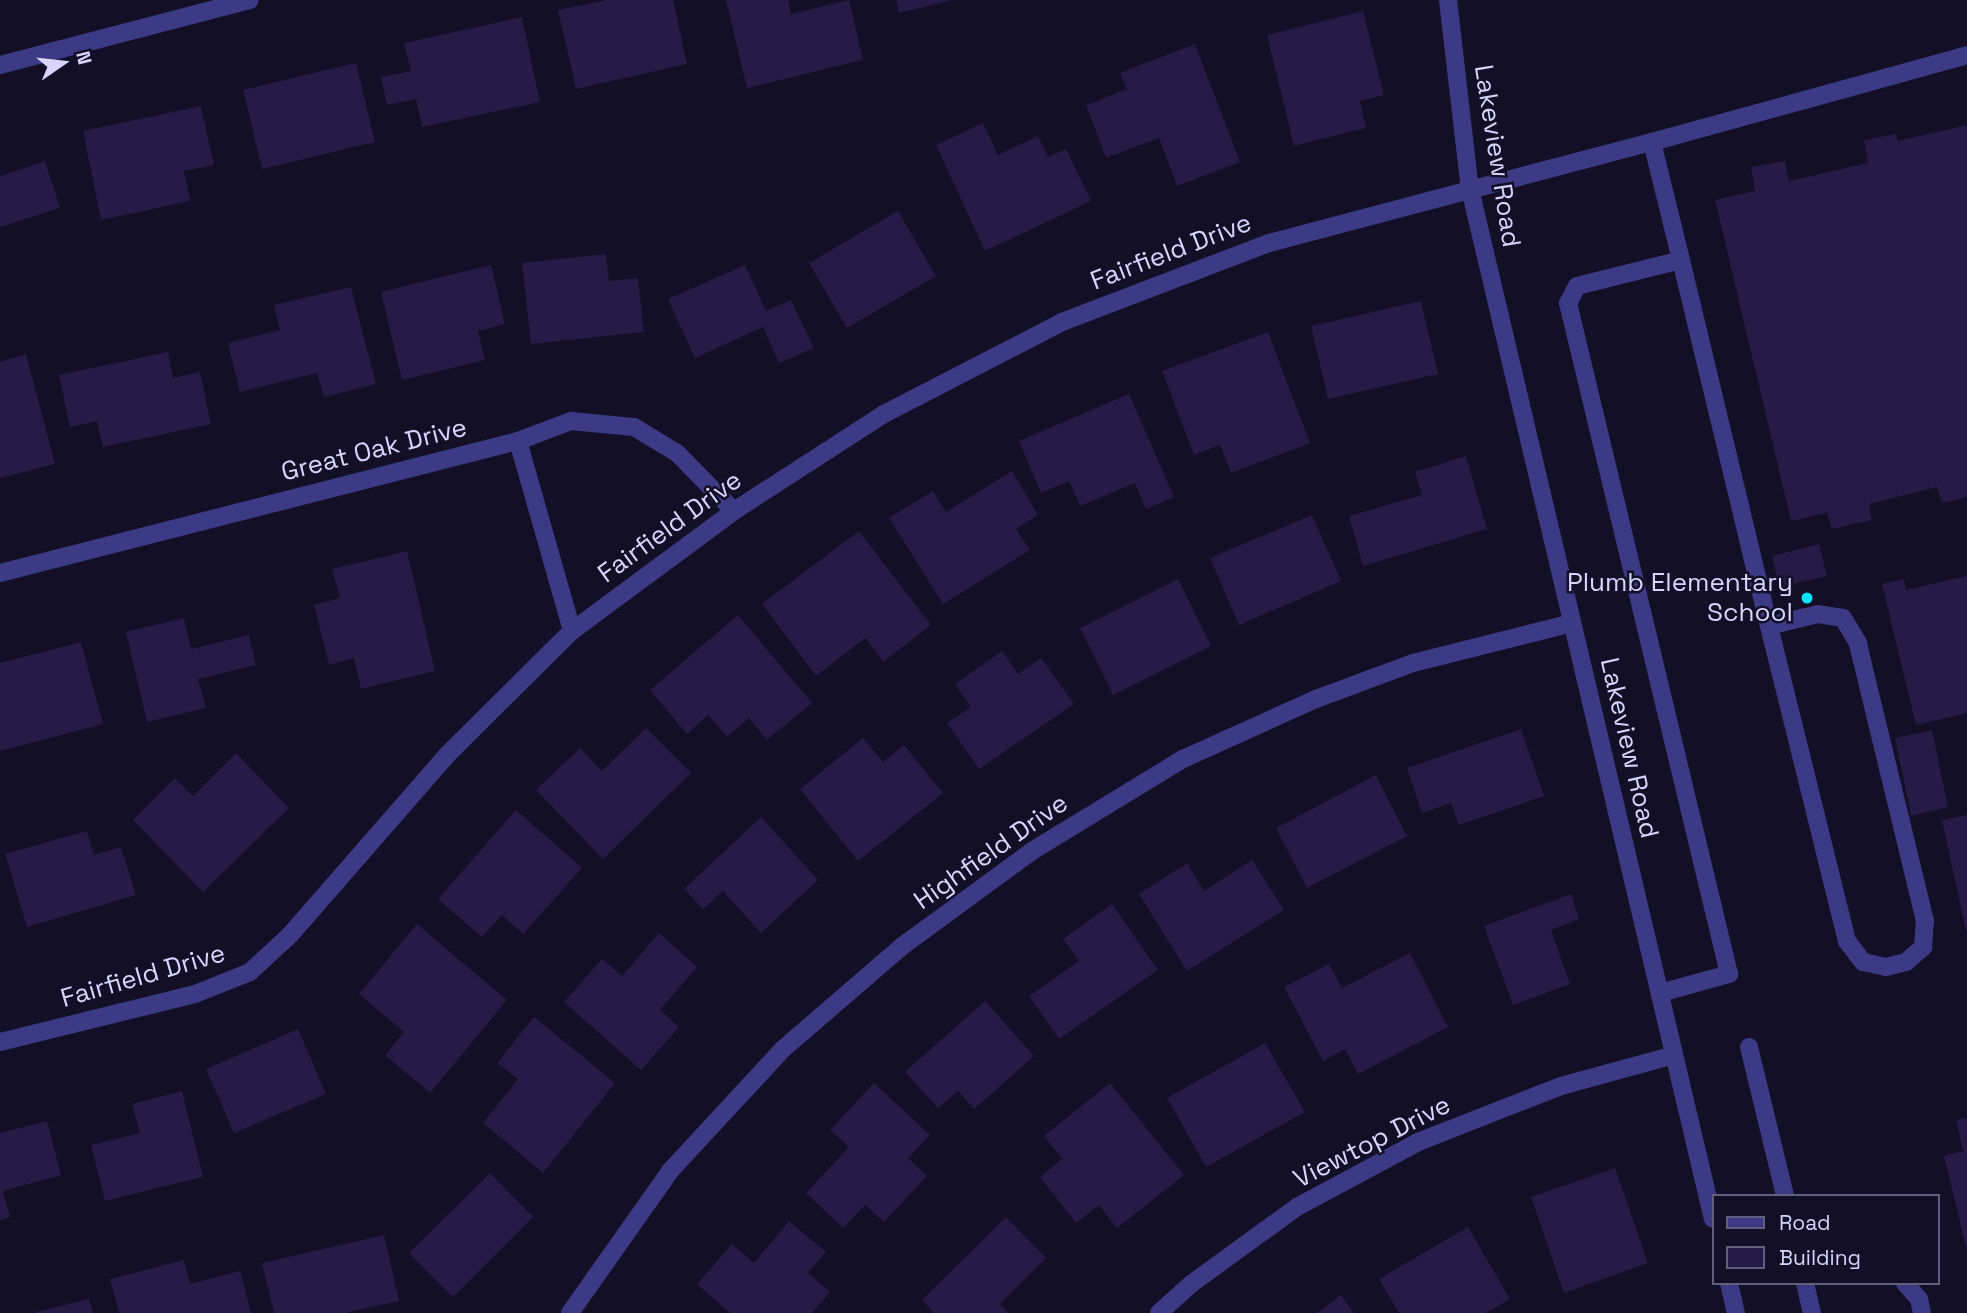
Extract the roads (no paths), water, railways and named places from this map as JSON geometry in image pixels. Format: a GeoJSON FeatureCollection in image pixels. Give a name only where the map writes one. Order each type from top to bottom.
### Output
{"type":"FeatureCollection","features":[{"type":"Feature","properties":{"kind":"street"},"geometry":{"type":"LineString","coordinates":[[0,65],[250,0]]}},
{"type":"Feature","properties":{"kind":"street","name":"Lakeview Road"},"geometry":{"type":"LineString","coordinates":[[1448,0],[1470,189],[1712,1215]]}},
{"type":"Feature","properties":{"kind":"street","name":"Fairfield Drive"},"geometry":{"type":"LineString","coordinates":[[0,1042],[195,994],[250,972],[290,935],[448,754],[572,631],[734,511],[884,414],[1062,322],[1269,243],[1967,55]]}},
{"type":"Feature","properties":{"kind":"street"},"geometry":{"type":"LineString","coordinates":[[1652,142],[1769,626],[1847,941],[1863,962],[1886,967],[1906,962],[1923,947],[1925,920],[1858,643],[1843,618],[1818,614],[1769,626]]}},
{"type":"Feature","properties":{"kind":"street"},"geometry":{"type":"LineString","coordinates":[[1660,993],[1729,974],[1568,303],[1577,286],[1681,260]]}},
{"type":"Feature","properties":{"kind":"street","name":"Great Oak Drive"},"geometry":{"type":"LineString","coordinates":[[0,573],[518,441],[571,421],[634,427],[677,453],[734,511]]}},
{"type":"Feature","properties":{"kind":"street"},"geometry":{"type":"LineString","coordinates":[[518,441],[572,631]]}},
{"type":"Feature","properties":{"kind":"street","name":"Highfield Drive"},"geometry":{"type":"LineString","coordinates":[[570,1313],[670,1171],[783,1049],[901,947],[1032,851],[1183,759],[1316,699],[1413,663],[1572,622]]}},
{"type":"Feature","properties":{"kind":"street"},"geometry":{"type":"LineString","coordinates":[[1749,1047],[1785,1194]]}},
{"type":"Feature","properties":{"kind":"street","name":"Viewtop Drive"},"geometry":{"type":"LineString","coordinates":[[1159,1313],[1191,1284],[1297,1207],[1418,1142],[1561,1086],[1674,1055]]}},
{"type":"Feature","properties":{"kind":"street"},"geometry":{"type":"LineString","coordinates":[[1729,1285],[1736,1313]]}},
{"type":"Feature","properties":{"kind":"street"},"geometry":{"type":"LineString","coordinates":[[1805,1285],[1812,1313]]}},
{"type":"Feature","properties":{"kind":"street"},"geometry":{"type":"LineString","coordinates":[[1907,1285],[1919,1299],[1922,1313]]}},
{"type":"Feature","properties":{"kind":"place","name":"Plumb Elementary School"},"geometry":{"type":"Point","coordinates":[1807,598]}}]}
